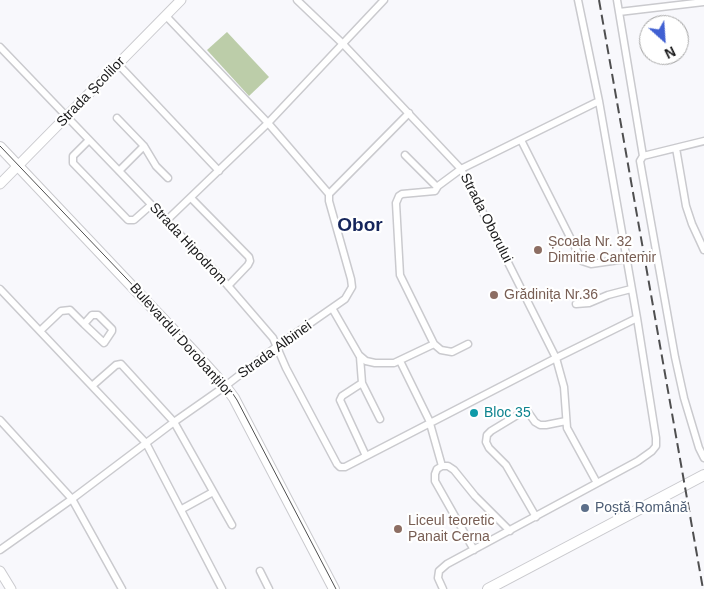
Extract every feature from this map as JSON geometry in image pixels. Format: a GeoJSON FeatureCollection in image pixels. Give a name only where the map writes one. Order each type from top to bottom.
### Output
{"type":"FeatureCollection","features":[{"type":"Feature","properties":{"kind":"main road","name":"Bulevardul Dorobanților"},"geometry":{"type":"LineString","coordinates":[[0,147],[197,354],[225,386],[234,398],[334,589]]}},
{"type":"Feature","properties":{"kind":"main road"},"geometry":{"type":"LineString","coordinates":[[488,589],[704,475]]}},
{"type":"Feature","properties":{"kind":"street","name":"Strada Școlilor"},"geometry":{"type":"LineString","coordinates":[[0,184],[181,0]]}},
{"type":"Feature","properties":{"kind":"street","name":"Strada Oborului"},"geometry":{"type":"LineString","coordinates":[[297,0],[343,44],[461,169],[556,358],[564,387],[566,421],[571,436],[597,483]]}},
{"type":"Feature","properties":{"kind":"street"},"geometry":{"type":"LineString","coordinates":[[166,221],[268,123],[384,0]]}},
{"type":"Feature","properties":{"kind":"street"},"geometry":{"type":"LineString","coordinates":[[443,589],[438,578],[439,571],[442,568],[646,457],[654,449],[657,442],[599,101],[578,0]]}},
{"type":"Feature","properties":{"kind":"street"},"geometry":{"type":"LineString","coordinates":[[617,0],[643,156],[640,161],[676,363],[699,448],[704,458]]}},
{"type":"Feature","properties":{"kind":"street"},"geometry":{"type":"LineString","coordinates":[[619,12],[704,2]]}},
{"type":"Feature","properties":{"kind":"street"},"geometry":{"type":"LineString","coordinates":[[166,16],[268,123],[329,194],[409,113]]}},
{"type":"Feature","properties":{"kind":"street","name":"Strada Hipodrom"},"geometry":{"type":"LineString","coordinates":[[0,47],[228,286],[273,338],[337,464],[340,467],[366,456]]}},
{"type":"Feature","properties":{"kind":"street"},"geometry":{"type":"LineString","coordinates":[[118,64],[219,171]]}},
{"type":"Feature","properties":{"kind":"street"},"geometry":{"type":"LineString","coordinates":[[468,344],[452,352],[441,350],[434,344],[400,274],[396,203],[402,194],[435,191],[437,187],[461,169],[599,101]]}},
{"type":"Feature","properties":{"kind":"street"},"geometry":{"type":"LineString","coordinates":[[118,118],[144,146],[156,166],[168,178]]}},
{"type":"Feature","properties":{"kind":"street"},"geometry":{"type":"LineString","coordinates":[[89,140],[72,156],[72,163],[128,220],[134,220],[151,205]]}},
{"type":"Feature","properties":{"kind":"street"},"geometry":{"type":"LineString","coordinates":[[521,140],[582,261],[591,264],[626,258]]}},
{"type":"Feature","properties":{"kind":"street"},"geometry":{"type":"LineString","coordinates":[[643,156],[704,140]]}},
{"type":"Feature","properties":{"kind":"street"},"geometry":{"type":"LineString","coordinates":[[119,171],[144,146]]}},
{"type":"Feature","properties":{"kind":"street"},"geometry":{"type":"LineString","coordinates":[[676,148],[686,206],[704,250]]}},
{"type":"Feature","properties":{"kind":"street"},"geometry":{"type":"LineString","coordinates":[[405,155],[437,187]]}},
{"type":"Feature","properties":{"kind":"street","name":"Strada Albinei"},"geometry":{"type":"LineString","coordinates":[[0,550],[72,499],[276,347],[345,299],[352,288],[351,279],[329,201],[329,194]]}},
{"type":"Feature","properties":{"kind":"street"},"geometry":{"type":"LineString","coordinates":[[190,198],[249,257],[248,265],[228,286]]}},
{"type":"Feature","properties":{"kind":"street"},"geometry":{"type":"LineString","coordinates":[[0,289],[146,443],[222,589]]}},
{"type":"Feature","properties":{"kind":"street"},"geometry":{"type":"LineString","coordinates":[[576,304],[590,303],[608,295],[632,289]]}},
{"type":"Feature","properties":{"kind":"street"},"geometry":{"type":"LineString","coordinates":[[332,308],[360,356],[366,361],[394,363],[434,344]]}},
{"type":"Feature","properties":{"kind":"street"},"geometry":{"type":"LineString","coordinates":[[40,331],[61,311],[70,310],[84,324],[104,343],[112,332],[112,329],[98,315],[92,315],[84,324]]}},
{"type":"Feature","properties":{"kind":"street"},"geometry":{"type":"LineString","coordinates":[[362,384],[342,396],[340,400],[366,456],[637,318]]}},
{"type":"Feature","properties":{"kind":"street"},"geometry":{"type":"LineString","coordinates":[[360,356],[362,384],[380,419]]}},
{"type":"Feature","properties":{"kind":"street"},"geometry":{"type":"LineString","coordinates":[[400,361],[430,423],[442,466]]}},
{"type":"Feature","properties":{"kind":"street"},"geometry":{"type":"LineString","coordinates":[[92,386],[116,365],[121,364],[174,422],[232,525]]}},
{"type":"Feature","properties":{"kind":"street"},"geometry":{"type":"LineString","coordinates":[[536,517],[506,465],[489,448],[486,442],[487,435],[524,410],[540,425],[566,421]]}},
{"type":"Feature","properties":{"kind":"street"},"geometry":{"type":"LineString","coordinates":[[0,420],[72,499],[122,589]]}},
{"type":"Feature","properties":{"kind":"street"},"geometry":{"type":"LineString","coordinates":[[474,550],[435,481],[437,469],[442,466],[448,466],[454,470],[475,496],[510,531]]}},
{"type":"Feature","properties":{"kind":"street"},"geometry":{"type":"LineString","coordinates":[[182,509],[213,492]]}},
{"type":"Feature","properties":{"kind":"street"},"geometry":{"type":"LineString","coordinates":[[0,571],[11,589]]}},
{"type":"Feature","properties":{"kind":"street"},"geometry":{"type":"LineString","coordinates":[[260,571],[269,589]]}},
{"type":"Feature","properties":{"kind":"green space"},"geometry":{"type":"Polygon","coordinates":[[[227,32],[269,77],[249,96],[207,50],[227,32]]]}},
{"type":"Feature","properties":{"kind":"tram line"},"geometry":{"type":"LineString","coordinates":[[0,146],[229,388],[336,589]]}},
{"type":"Feature","properties":{"kind":"railway"},"geometry":{"type":"LineString","coordinates":[[599,0],[703,589]]}},
{"type":"Feature","properties":{"kind":"place","name":"Școala Nr. 32 Dimitrie Cantemir"},"geometry":{"type":"Point","coordinates":[538,250]}},
{"type":"Feature","properties":{"kind":"place","name":"Grădinița Nr.36"},"geometry":{"type":"Point","coordinates":[494,295]}},
{"type":"Feature","properties":{"kind":"place","name":"Bloc 35"},"geometry":{"type":"Point","coordinates":[474,413]}},
{"type":"Feature","properties":{"kind":"place","name":"Poștă Română"},"geometry":{"type":"Point","coordinates":[585,508]}},
{"type":"Feature","properties":{"kind":"place","name":"Liceul teoretic Panait Cerna"},"geometry":{"type":"Point","coordinates":[398,529]}},
{"type":"Feature","properties":{"kind":"district","name":"Obor"},"geometry":{"type":"Point","coordinates":[360,226]}}]}
